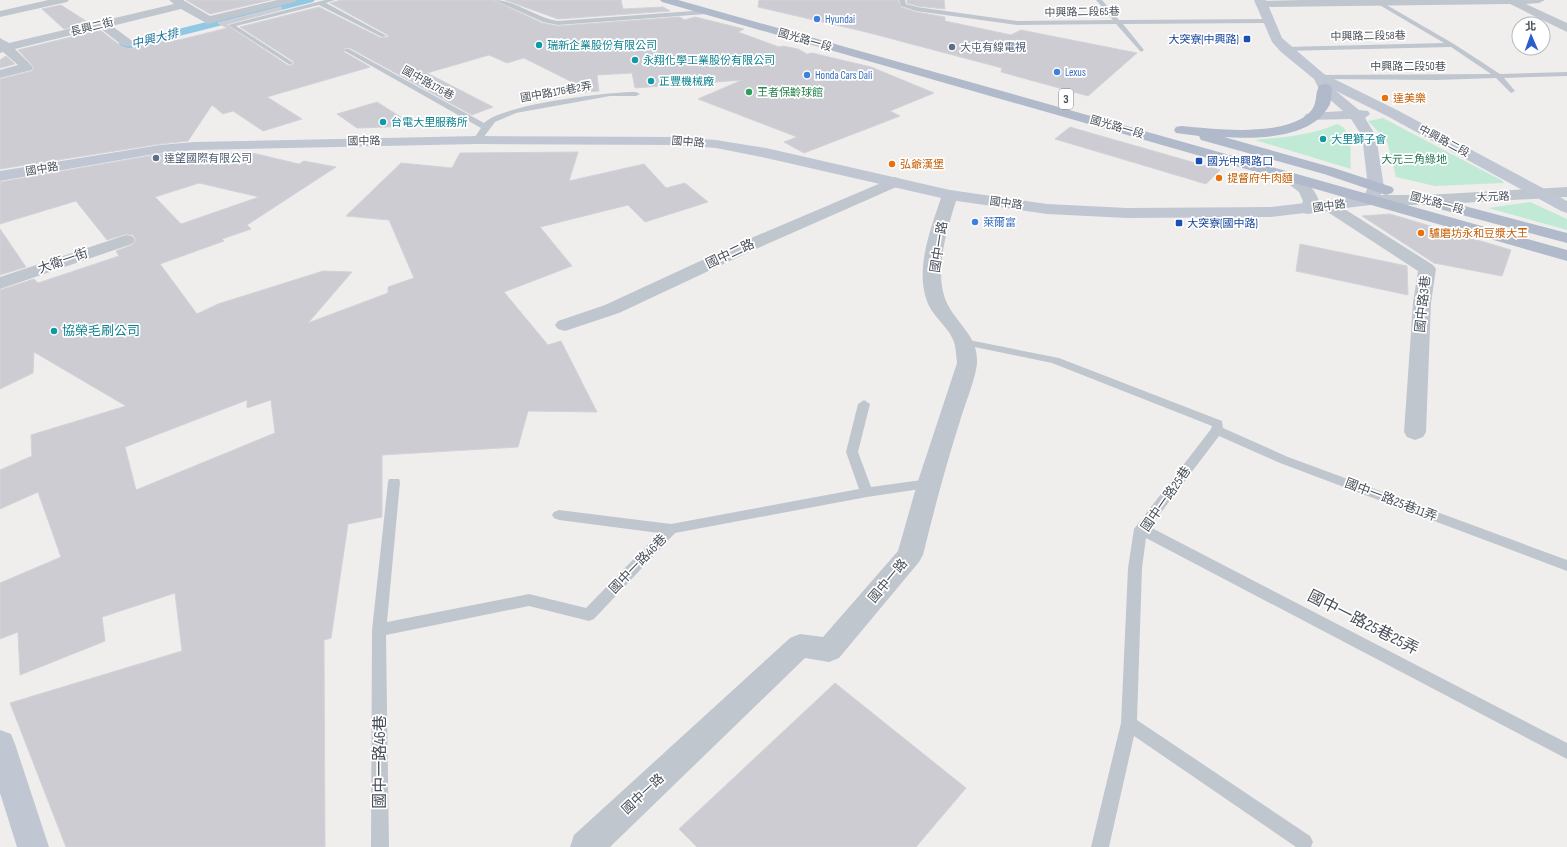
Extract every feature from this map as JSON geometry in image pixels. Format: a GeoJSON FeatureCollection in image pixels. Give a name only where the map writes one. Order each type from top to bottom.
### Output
{"type":"FeatureCollection","features":[{"type":"Feature","properties":{"kind":"main road","name":"國光路一段"},"geometry":{"type":"LineString","coordinates":[[666,0],[706,6],[960,70]]}},
{"type":"Feature","properties":{"kind":"main road","name":"國光路一段"},"geometry":{"type":"LineString","coordinates":[[706,6],[1286,176],[1374,194],[1567,256]]}},
{"type":"Feature","properties":{"kind":"main road"},"geometry":{"type":"LineString","coordinates":[[1181,130],[1252,133],[1292,127],[1311,117],[1323,105],[1322,83]]}},
{"type":"Feature","properties":{"kind":"main road","name":"國光路一段"},"geometry":{"type":"LineString","coordinates":[[1166,126],[1329,171],[1374,194]]}},
{"type":"Feature","properties":{"kind":"main road","name":"國光路一段"},"geometry":{"type":"LineString","coordinates":[[1426,200],[1567,238]]}},
{"type":"Feature","properties":{"kind":"street"},"geometry":{"type":"LineString","coordinates":[[0,14],[63,0]]}},
{"type":"Feature","properties":{"kind":"street"},"geometry":{"type":"LineString","coordinates":[[183,5],[208,20],[291,0]]}},
{"type":"Feature","properties":{"kind":"street"},"geometry":{"type":"LineString","coordinates":[[1512,0],[1567,28]]}},
{"type":"Feature","properties":{"kind":"street"},"geometry":{"type":"LineString","coordinates":[[1260,2],[1539,0]]}},
{"type":"Feature","properties":{"kind":"street","name":"中興路二段"},"geometry":{"type":"LineString","coordinates":[[1260,2],[1276,39],[1284,49],[1355,114],[1369,136],[1374,194]]}},
{"type":"Feature","properties":{"kind":"street","name":"長興二街"},"geometry":{"type":"LineString","coordinates":[[2,46],[183,5],[206,7]]}},
{"type":"Feature","properties":{"kind":"street"},"geometry":{"type":"LineString","coordinates":[[102,24],[127,43]]}},
{"type":"Feature","properties":{"kind":"street"},"geometry":{"type":"LineString","coordinates":[[0,74],[27,67],[2,46]]}},
{"type":"Feature","properties":{"kind":"street","name":"中興路二段"},"geometry":{"type":"LineString","coordinates":[[1322,83],[1392,113],[1567,208]]}},
{"type":"Feature","properties":{"kind":"street"},"geometry":{"type":"LineString","coordinates":[[1311,117],[1392,113]]}},
{"type":"Feature","properties":{"kind":"street","name":"國中路"},"geometry":{"type":"LineString","coordinates":[[0,176],[177,147],[481,134],[716,144],[766,152],[950,196],[1047,209],[1091,212],[1211,214],[1271,212],[1328,206],[1374,194]]}},
{"type":"Feature","properties":{"kind":"street"},"geometry":{"type":"LineString","coordinates":[[1286,176],[1302,185],[1308,192],[1311,201],[1308,209]]}},
{"type":"Feature","properties":{"kind":"street","name":"國中二路"},"geometry":{"type":"LineString","coordinates":[[565,325],[612,309],[743,248],[895,182]]}},
{"type":"Feature","properties":{"kind":"street","name":"大元路"},"geometry":{"type":"LineString","coordinates":[[1374,194],[1426,200],[1567,192]]}},
{"type":"Feature","properties":{"kind":"street","name":"國中一路"},"geometry":{"type":"LineString","coordinates":[[586,847],[800,646],[829,650],[910,555],[929,484],[967,363],[964,342],[939,305],[933,288],[935,255],[943,217],[950,196]]}},
{"type":"Feature","properties":{"kind":"street","name":"國中路3巷"},"geometry":{"type":"LineString","coordinates":[[1328,206],[1364,227],[1427,269],[1422,303],[1415,432]]}},
{"type":"Feature","properties":{"kind":"street","name":"大衛一街"},"geometry":{"type":"LineString","coordinates":[[0,283],[126,240]]}},
{"type":"Feature","properties":{"kind":"street"},"geometry":{"type":"LineString","coordinates":[[0,744],[33,847]]}},
{"type":"Feature","properties":{"kind":"lane"},"geometry":{"type":"LineString","coordinates":[[290,63],[231,25],[332,0]]}},
{"type":"Feature","properties":{"kind":"lane"},"geometry":{"type":"LineString","coordinates":[[498,0],[544,21],[558,23],[706,6]]}},
{"type":"Feature","properties":{"kind":"lane","name":"中興路二段65巷"},"geometry":{"type":"LineString","coordinates":[[902,0],[903,5],[916,9],[1017,23],[1268,21]]}},
{"type":"Feature","properties":{"kind":"lane"},"geometry":{"type":"LineString","coordinates":[[1099,0],[1141,50]]}},
{"type":"Feature","properties":{"kind":"lane","name":"中興路二段58巷"},"geometry":{"type":"LineString","coordinates":[[1378,2],[1452,45],[1498,76],[1511,91]]}},
{"type":"Feature","properties":{"kind":"lane"},"geometry":{"type":"LineString","coordinates":[[320,3],[384,36]]}},
{"type":"Feature","properties":{"kind":"lane","name":"中興路二段58巷"},"geometry":{"type":"LineString","coordinates":[[1284,49],[1452,45]]}},
{"type":"Feature","properties":{"kind":"lane","name":"國中路176巷"},"geometry":{"type":"LineString","coordinates":[[348,50],[481,134]]}},
{"type":"Feature","properties":{"kind":"lane","name":"中興路二段50巷"},"geometry":{"type":"LineString","coordinates":[[1322,83],[1567,74]]}},
{"type":"Feature","properties":{"kind":"lane","name":"國中路176巷2弄"},"geometry":{"type":"LineString","coordinates":[[481,134],[492,120],[514,111],[610,94],[636,94]]}},
{"type":"Feature","properties":{"kind":"lane"},"geometry":{"type":"LineString","coordinates":[[964,342],[1055,360],[1193,413],[1218,424],[1217,430]]}},
{"type":"Feature","properties":{"kind":"lane"},"geometry":{"type":"LineString","coordinates":[[864,404],[852,452],[867,492]]}},
{"type":"Feature","properties":{"kind":"lane","name":"國中一路25巷"},"geometry":{"type":"LineString","coordinates":[[1100,847],[1129,723],[1135,568],[1141,529],[1217,430]]}},
{"type":"Feature","properties":{"kind":"lane","name":"國中一路25巷11弄"},"geometry":{"type":"LineString","coordinates":[[1217,430],[1284,460],[1567,566]]}},
{"type":"Feature","properties":{"kind":"lane","name":"國中一路46巷"},"geometry":{"type":"LineString","coordinates":[[380,847],[379,630],[394,482]]}},
{"type":"Feature","properties":{"kind":"lane","name":"國中一路46巷"},"geometry":{"type":"LineString","coordinates":[[379,630],[529,600],[589,615],[671,529],[867,492],[929,484]]}},
{"type":"Feature","properties":{"kind":"lane"},"geometry":{"type":"LineString","coordinates":[[559,515],[671,529]]}},
{"type":"Feature","properties":{"kind":"lane","name":"國中一路25巷25弄"},"geometry":{"type":"LineString","coordinates":[[1141,529],[1567,751]]}},
{"type":"Feature","properties":{"kind":"lane"},"geometry":{"type":"LineString","coordinates":[[1129,723],[1304,842]]}},
{"type":"Feature","properties":{"kind":"green space","name":"大元三角綠地"},"geometry":{"type":"Polygon","coordinates":[[[1383,118],[1501,180],[1504,183],[1435,186],[1396,177],[1387,141],[1368,121],[1383,118]]]}},
{"type":"Feature","properties":{"kind":"green space","name":"大元三角綠地"},"geometry":{"type":"Polygon","coordinates":[[[1337,124],[1346,131],[1349,137],[1351,169],[1255,140],[1307,134],[1337,124]]]}},
{"type":"Feature","properties":{"kind":"green space"},"geometry":{"type":"Polygon","coordinates":[[[1530,202],[1567,219],[1567,230],[1488,208],[1530,202]]]}},
{"type":"Feature","properties":{"kind":"building"},"geometry":{"type":"Polygon","coordinates":[[[186,0],[271,0],[210,14],[186,0]]]}},
{"type":"Feature","properties":{"kind":"building"},"geometry":{"type":"Polygon","coordinates":[[[341,0],[493,0],[542,23],[558,26],[680,17],[684,20],[695,17],[744,29],[738,32],[779,47],[783,46],[798,49],[807,54],[812,53],[871,67],[934,93],[890,111],[900,116],[804,153],[784,142],[797,137],[698,99],[742,80],[635,88],[632,73],[597,75],[599,91],[573,93],[572,82],[524,58],[507,63],[489,55],[427,73],[493,107],[472,115],[350,48],[345,48],[344,52],[370,67],[267,97],[302,119],[263,131],[233,111],[223,114],[212,105],[188,141],[0,169],[0,79],[32,71],[34,67],[18,50],[100,30],[122,47],[130,49],[176,38],[179,40],[227,28],[218,23],[281,7],[281,10],[227,25],[289,66],[294,64],[293,61],[240,27],[319,7],[381,38],[388,37],[388,35],[330,3],[341,0]]]}},
{"type":"Feature","properties":{"kind":"building"},"geometry":{"type":"Polygon","coordinates":[[[505,0],[621,0],[623,9],[663,7],[670,11],[558,19],[505,0]]]}},
{"type":"Feature","properties":{"kind":"building"},"geometry":{"type":"Polygon","coordinates":[[[759,0],[898,0],[901,7],[916,12],[945,17],[945,21],[1011,35],[1021,30],[1137,53],[1088,96],[1001,72],[1002,68],[866,32],[758,7],[759,0]]]}},
{"type":"Feature","properties":{"kind":"building"},"geometry":{"type":"Polygon","coordinates":[[[907,0],[944,0],[945,9],[917,6],[907,3],[907,0]]]}},
{"type":"Feature","properties":{"kind":"building"},"geometry":{"type":"Polygon","coordinates":[[[61,5],[89,23],[64,29],[42,9],[61,5]]]}},
{"type":"Feature","properties":{"kind":"building"},"geometry":{"type":"Polygon","coordinates":[[[6,56],[15,64],[0,68],[0,60],[6,56]]]}},
{"type":"Feature","properties":{"kind":"building"},"geometry":{"type":"Polygon","coordinates":[[[377,102],[415,126],[357,128],[337,114],[377,102]]]}},
{"type":"Feature","properties":{"kind":"building"},"geometry":{"type":"Polygon","coordinates":[[[1070,127],[1220,170],[1206,184],[1055,139],[1070,127]]]}},
{"type":"Feature","properties":{"kind":"building"},"geometry":{"type":"Polygon","coordinates":[[[244,151],[299,164],[304,161],[336,167],[247,225],[251,229],[222,239],[224,241],[160,264],[197,314],[218,304],[323,271],[352,272],[308,323],[388,293],[388,287],[414,278],[389,220],[346,216],[401,163],[452,168],[460,153],[578,152],[569,181],[644,164],[666,188],[685,183],[708,202],[645,222],[628,205],[540,227],[572,266],[504,292],[548,345],[561,341],[597,412],[528,411],[518,447],[382,455],[382,517],[348,524],[331,638],[324,640],[325,847],[66,847],[10,703],[182,651],[175,593],[102,617],[105,641],[20,675],[18,632],[0,639],[0,583],[61,557],[38,492],[0,509],[0,470],[32,456],[31,435],[126,406],[34,352],[33,373],[0,389],[0,290],[34,279],[38,283],[119,256],[116,251],[132,245],[136,240],[133,235],[126,234],[107,240],[76,201],[0,224],[0,182],[160,154],[180,153],[178,156],[232,153],[237,155],[244,151]],[[199,183],[155,197],[181,224],[259,197],[199,183]],[[247,400],[125,447],[136,490],[275,433],[271,400],[247,408],[247,400]]]}},
{"type":"Feature","properties":{"kind":"building","name":"驢磨坊永和豆漿大王"},"geometry":{"type":"Polygon","coordinates":[[[1390,214],[1511,250],[1502,276],[1434,263],[1362,216],[1390,214]]]}},
{"type":"Feature","properties":{"kind":"building"},"geometry":{"type":"Polygon","coordinates":[[[0,229],[26,267],[0,275],[0,229]]]}},
{"type":"Feature","properties":{"kind":"building"},"geometry":{"type":"Polygon","coordinates":[[[1300,244],[1407,266],[1408,295],[1296,271],[1300,244]]]}},
{"type":"Feature","properties":{"kind":"building"},"geometry":{"type":"Polygon","coordinates":[[[835,683],[966,788],[916,847],[697,847],[679,829],[835,683]]]}},
{"type":"Feature","properties":{"kind":"waterway","name":"中興大排"},"geometry":{"type":"LineString","coordinates":[[93,54],[309,0]]}},
{"type":"Feature","properties":{"kind":"place","name":"Hyundai"},"geometry":{"type":"Point","coordinates":[817,19]}},
{"type":"Feature","properties":{"kind":"place","name":"大突寮(中興路)"},"geometry":{"type":"Point","coordinates":[1247,39]}},
{"type":"Feature","properties":{"kind":"place","name":"瑞新企業股份有限公司"},"geometry":{"type":"Point","coordinates":[539,45]}},
{"type":"Feature","properties":{"kind":"place","name":"大屯有線電視"},"geometry":{"type":"Point","coordinates":[952,47]}},
{"type":"Feature","properties":{"kind":"place","name":"永翔化學工業股份有限公司"},"geometry":{"type":"Point","coordinates":[635,60]}},
{"type":"Feature","properties":{"kind":"place","name":"Lexus"},"geometry":{"type":"Point","coordinates":[1057,72]}},
{"type":"Feature","properties":{"kind":"place","name":"Honda Cars Dali"},"geometry":{"type":"Point","coordinates":[807,75]}},
{"type":"Feature","properties":{"kind":"place","name":"正豐機械廠"},"geometry":{"type":"Point","coordinates":[651,81]}},
{"type":"Feature","properties":{"kind":"place","name":"王者保齡球館"},"geometry":{"type":"Point","coordinates":[749,92]}},
{"type":"Feature","properties":{"kind":"place","name":"達美樂"},"geometry":{"type":"Point","coordinates":[1385,98]}},
{"type":"Feature","properties":{"kind":"place","name":"台電大里服務所"},"geometry":{"type":"Point","coordinates":[383,122]}},
{"type":"Feature","properties":{"kind":"place","name":"大里獅子會"},"geometry":{"type":"Point","coordinates":[1323,139]}},
{"type":"Feature","properties":{"kind":"place","name":"達望國際有限公司"},"geometry":{"type":"Point","coordinates":[156,158]}},
{"type":"Feature","properties":{"kind":"place","name":"國光中興路口"},"geometry":{"type":"Point","coordinates":[1199,161]}},
{"type":"Feature","properties":{"kind":"place","name":"弘爺漢堡"},"geometry":{"type":"Point","coordinates":[892,164]}},
{"type":"Feature","properties":{"kind":"place","name":"提督府牛肉麵"},"geometry":{"type":"Point","coordinates":[1219,178]}},
{"type":"Feature","properties":{"kind":"place","name":"萊爾富"},"geometry":{"type":"Point","coordinates":[975,222]}},
{"type":"Feature","properties":{"kind":"place","name":"大突寮(國中路)"},"geometry":{"type":"Point","coordinates":[1179,223]}},
{"type":"Feature","properties":{"kind":"place","name":"驢磨坊永和豆漿大王"},"geometry":{"type":"Point","coordinates":[1421,233]}},
{"type":"Feature","properties":{"kind":"place","name":"協榮毛刷公司"},"geometry":{"type":"Point","coordinates":[54,331]}}]}
